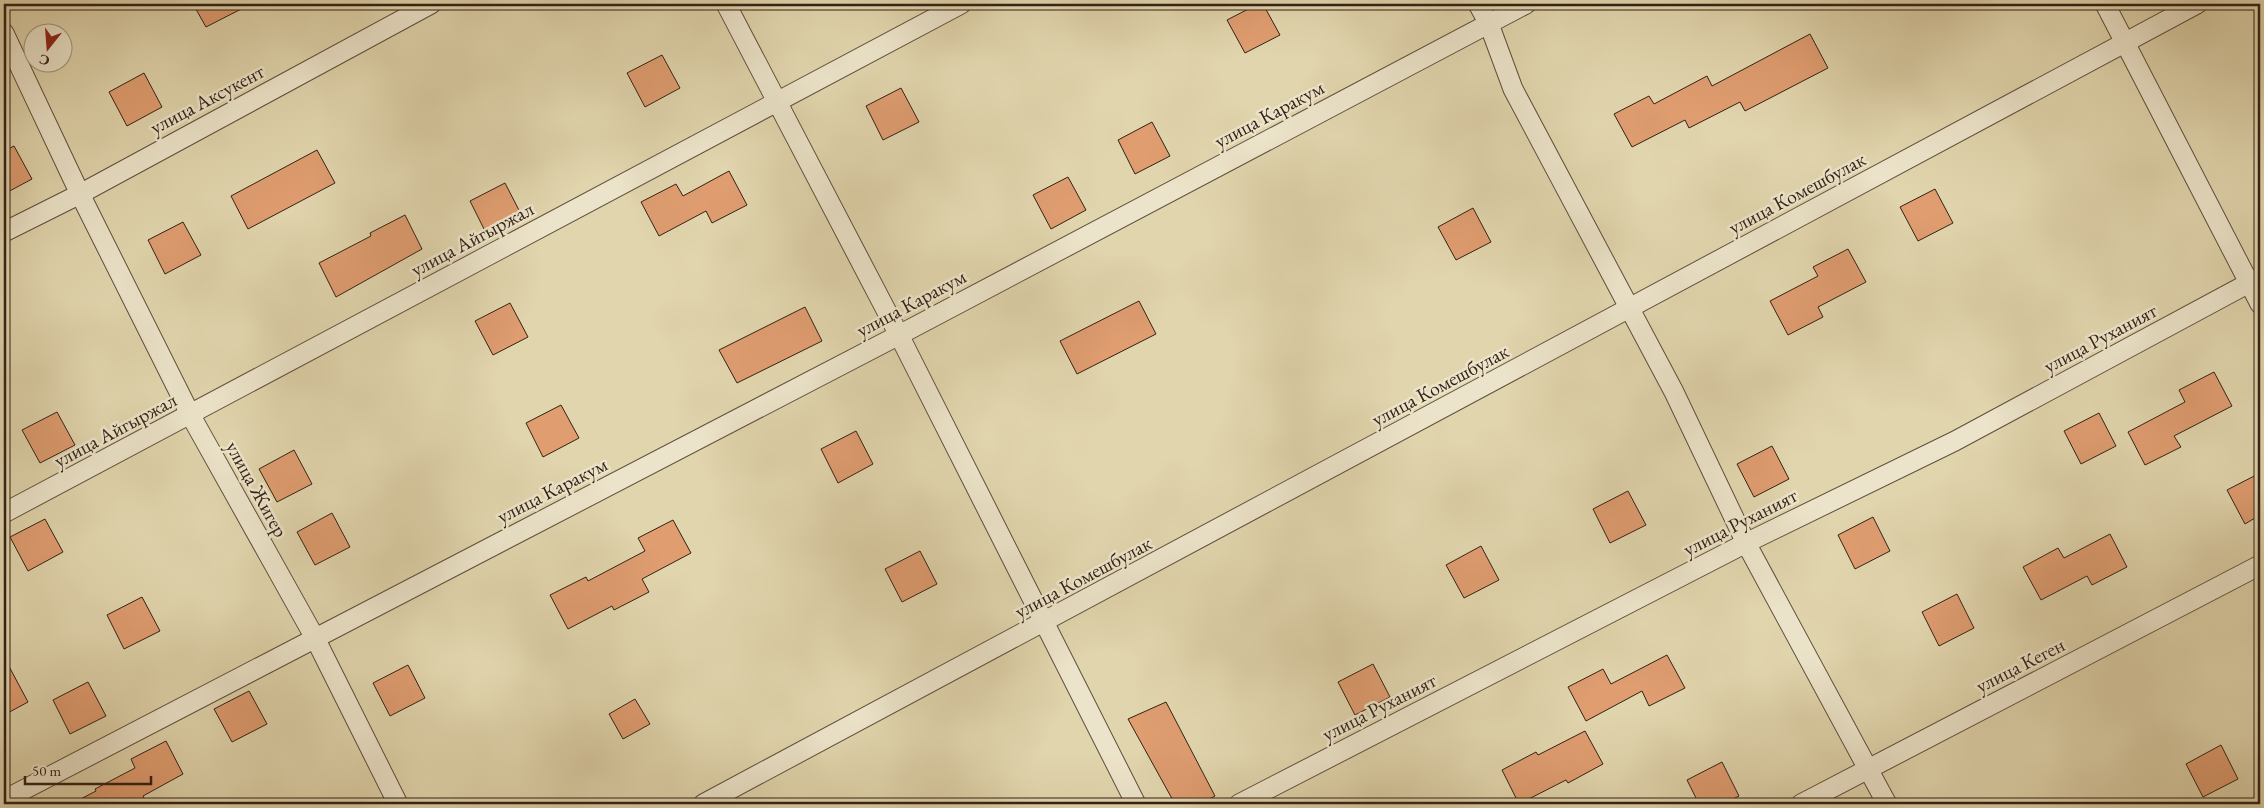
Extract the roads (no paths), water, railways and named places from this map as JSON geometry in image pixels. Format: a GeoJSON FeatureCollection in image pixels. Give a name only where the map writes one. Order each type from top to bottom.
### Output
{"type":"FeatureCollection","features":[{"type":"Feature","properties":{"kind":"street","name":"улица Аксукент"},"geometry":{"type":"LineString","coordinates":[[4,232],[80,194],[431,4]]}},
{"type":"Feature","properties":{"kind":"street"},"geometry":{"type":"LineString","coordinates":[[726,4],[900,335],[1136,804]]}},
{"type":"Feature","properties":{"kind":"street","name":"улица Айгыржал"},"geometry":{"type":"LineString","coordinates":[[4,513],[191,416],[776,100],[961,4]]}},
{"type":"Feature","properties":{"kind":"street"},"geometry":{"type":"LineString","coordinates":[[1478,4],[1488,24],[1513,89],[1674,392],[1746,543],[1886,804]]}},
{"type":"Feature","properties":{"kind":"street","name":"улица Каракум"},"geometry":{"type":"LineString","coordinates":[[4,800],[900,335],[1526,4]]}},
{"type":"Feature","properties":{"kind":"street"},"geometry":{"type":"LineString","coordinates":[[2105,4],[2255,280],[2260,304]]}},
{"type":"Feature","properties":{"kind":"street","name":"улица Комешбулак"},"geometry":{"type":"LineString","coordinates":[[703,804],[2197,4]]}},
{"type":"Feature","properties":{"kind":"street","name":"улица Жигер"},"geometry":{"type":"LineString","coordinates":[[4,33],[80,194],[191,416],[315,638],[398,804]]}},
{"type":"Feature","properties":{"kind":"street","name":"улица Руханият"},"geometry":{"type":"LineString","coordinates":[[1239,804],[1746,543],[1955,441],[2255,280]]}},
{"type":"Feature","properties":{"kind":"street","name":"улица Кеген"},"geometry":{"type":"LineString","coordinates":[[1801,804],[2260,565]]}}]}
